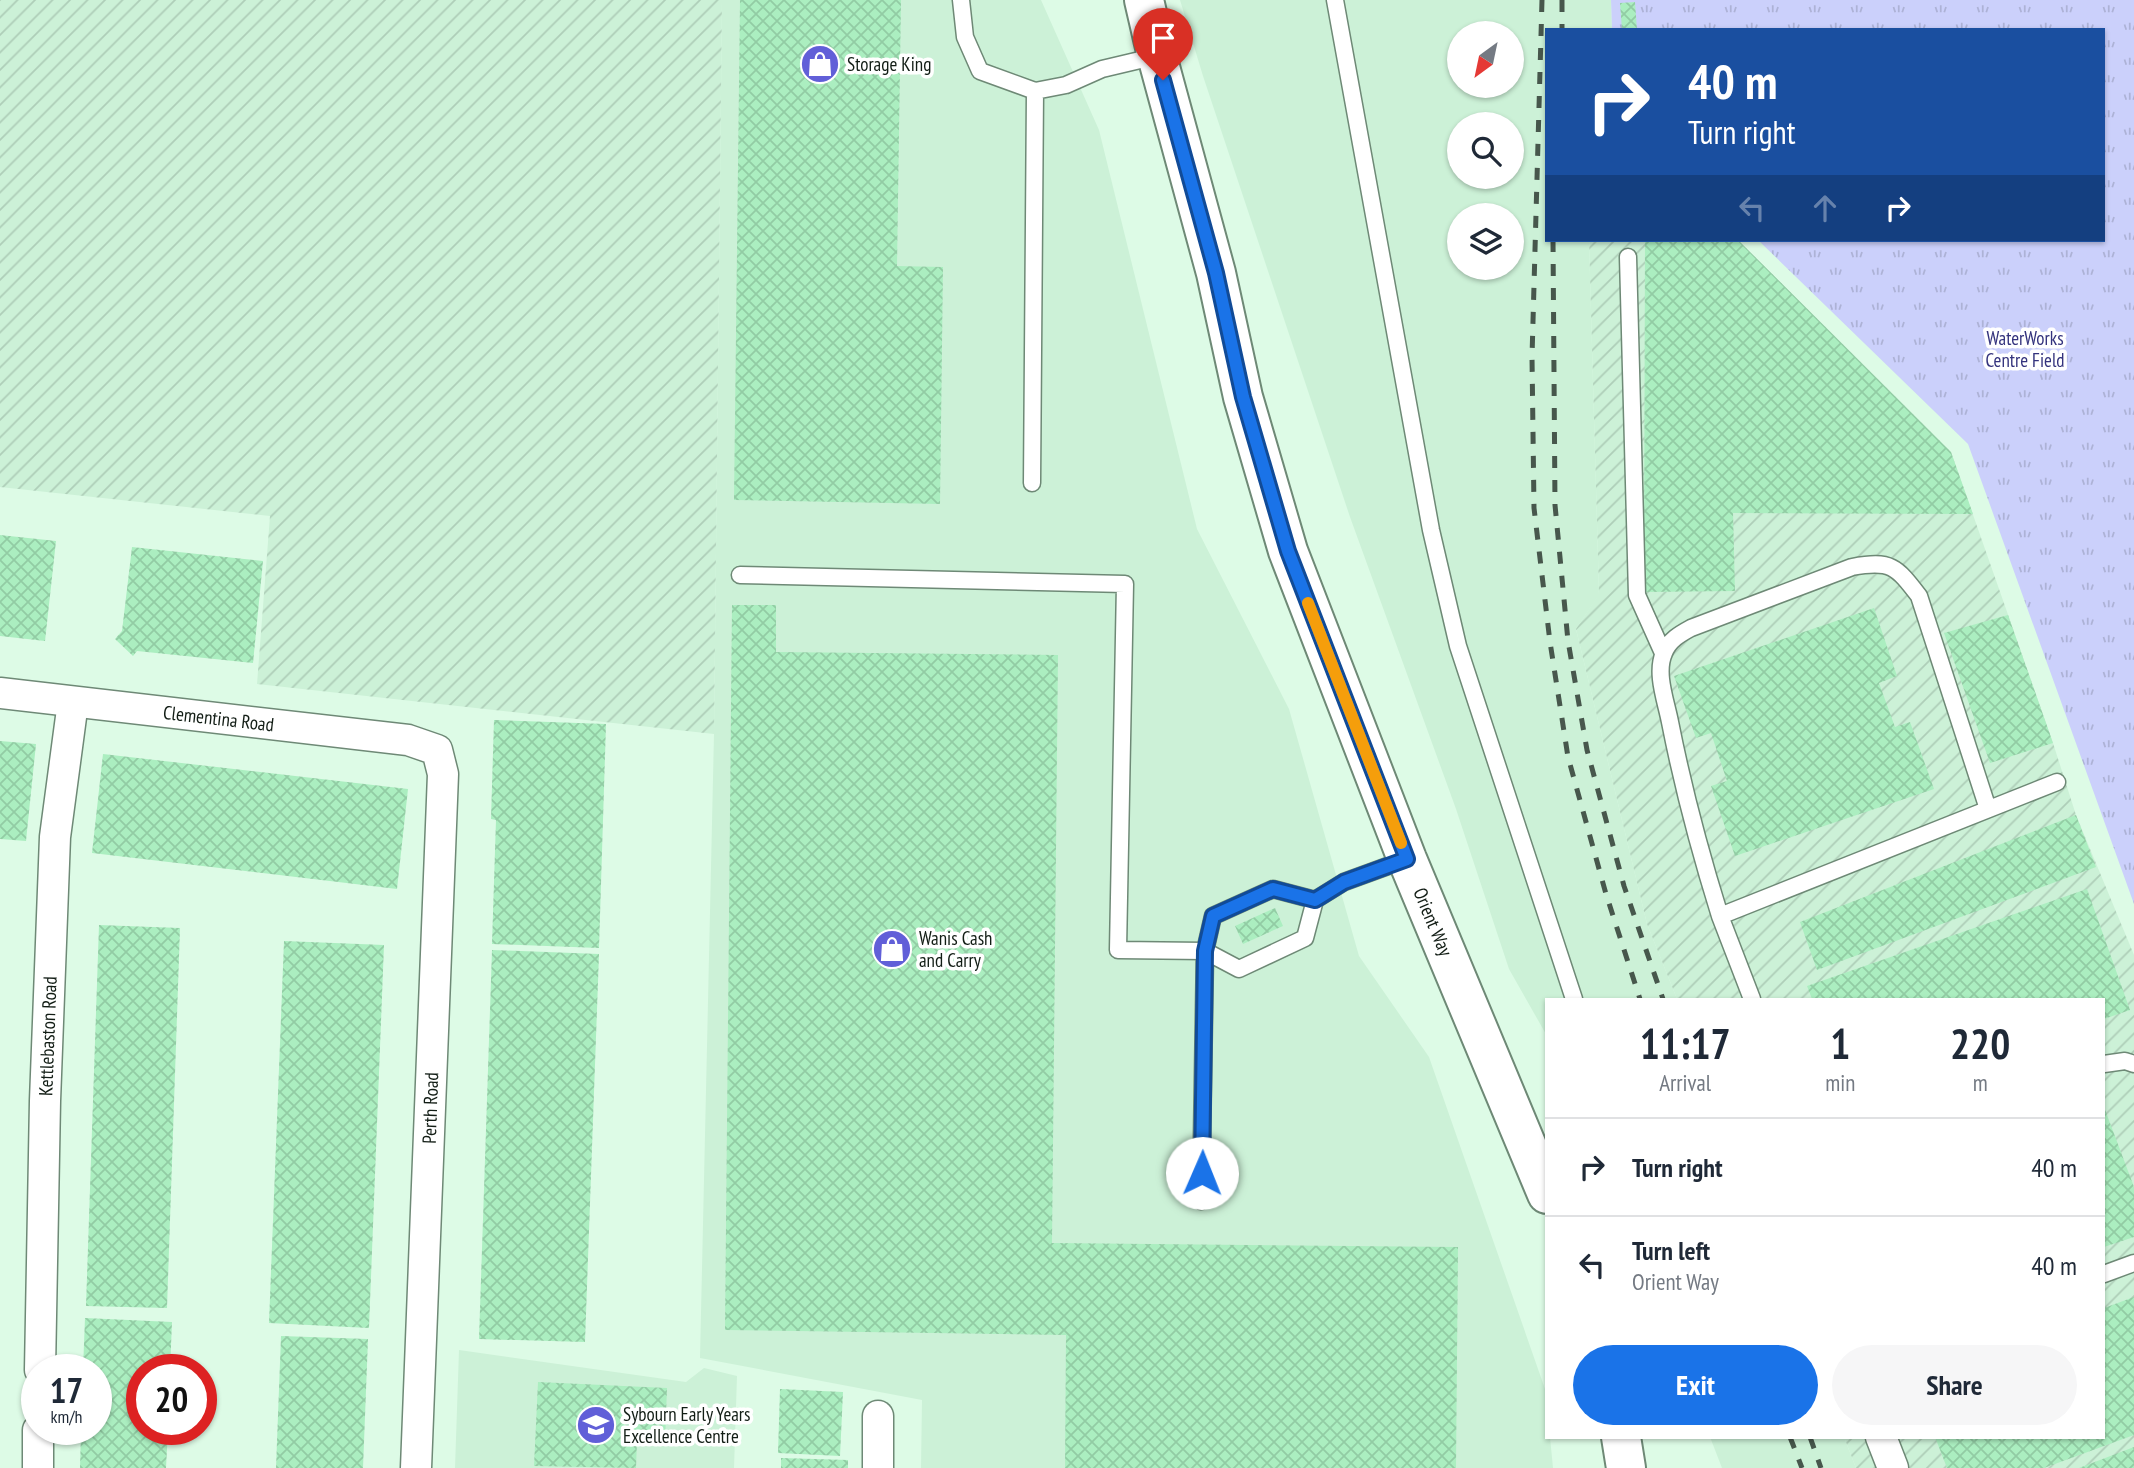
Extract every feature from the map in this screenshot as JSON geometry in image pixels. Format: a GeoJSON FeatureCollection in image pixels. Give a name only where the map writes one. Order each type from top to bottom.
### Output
{"type":"FeatureCollection","features":[{"type":"Feature","properties":{"kind":"street","name":"Orient Way"},"geometry":{"type":"LineString","coordinates":[[1144,0],[1216,273],[1243,397],[1288,551],[1407,859],[1545,1189]]}},
{"type":"Feature","properties":{"kind":"street","name":"Clementina Road"},"geometry":{"type":"LineString","coordinates":[[0,693],[408,740],[437,750]]}},
{"type":"Feature","properties":{"kind":"street","name":"Kettlebaston Road"},"geometry":{"type":"LineString","coordinates":[[40,1354],[45,1101],[55,837],[73,702]]}},
{"type":"Feature","properties":{"kind":"street","name":"Perth Road"},"geometry":{"type":"LineString","coordinates":[[415,1468],[443,774],[437,750]]}},
{"type":"Feature","properties":{"kind":"street"},"geometry":{"type":"LineString","coordinates":[[878,1416],[878,1468]]}},
{"type":"Feature","properties":{"kind":"street"},"geometry":{"type":"LineString","coordinates":[[1621,1439],[1626,1468]]}},
{"type":"Feature","properties":{"kind":"street"},"geometry":{"type":"LineString","coordinates":[[1882,1439],[1893,1468]]}},
{"type":"Feature","properties":{"kind":"street"},"geometry":{"type":"LineString","coordinates":[[38,1445],[38,1468]]}},
{"type":"Feature","properties":{"kind":"lane"},"geometry":{"type":"LineString","coordinates":[[961,0],[965,37],[980,71],[1035,91],[1066,85],[1102,69],[1157,56]]}},
{"type":"Feature","properties":{"kind":"lane"},"geometry":{"type":"LineString","coordinates":[[1335,0],[1431,530],[1458,646],[1574,998]]}},
{"type":"Feature","properties":{"kind":"lane"},"geometry":{"type":"LineString","coordinates":[[1032,483],[1035,91]]}},
{"type":"Feature","properties":{"kind":"lane"},"geometry":{"type":"LineString","coordinates":[[1628,257],[1637,595],[1663,653]]}},
{"type":"Feature","properties":{"kind":"lane"},"geometry":{"type":"LineString","coordinates":[[1752,998],[1720,916],[1695,837],[1682,780],[1661,675],[1663,653],[1674,637],[1691,628],[1852,567],[1878,562],[1901,573],[1919,596],[1988,809]]}},
{"type":"Feature","properties":{"kind":"lane"},"geometry":{"type":"LineString","coordinates":[[740,575],[1125,584],[1118,950],[1205,951],[1239,969],[1305,938],[1315,900],[1344,882],[1407,859]]}},
{"type":"Feature","properties":{"kind":"lane"},"geometry":{"type":"LineString","coordinates":[[1720,916],[2057,782]]}},
{"type":"Feature","properties":{"kind":"lane"},"geometry":{"type":"LineString","coordinates":[[1201,1201],[1205,951],[1213,916],[1273,889],[1315,900]]}},
{"type":"Feature","properties":{"kind":"lane"},"geometry":{"type":"LineString","coordinates":[[2105,1064],[2125,1061],[2134,1065]]}},
{"type":"Feature","properties":{"kind":"lane"},"geometry":{"type":"LineString","coordinates":[[2105,1274],[2134,1263]]}},
{"type":"Feature","properties":{"kind":"shaded area"},"geometry":{"type":"Polygon","coordinates":[[[0,0],[722,0],[714,734],[257,684],[270,516],[0,487],[0,0]]]}},
{"type":"Feature","properties":{"kind":"shaded area"},"geometry":{"type":"Polygon","coordinates":[[[722,0],[1041,0],[1099,130],[1197,529],[1289,709],[1359,956],[1429,1057],[1545,1389],[1545,1439],[1550,1439],[1553,1468],[921,1468],[922,1400],[700,1358],[714,734],[722,0]]]}},
{"type":"Feature","properties":{"kind":"shaded area"},"geometry":{"type":"Polygon","coordinates":[[[1180,0],[1611,0],[1612,28],[1545,28],[1545,242],[1589,242],[1599,595],[1576,629],[1647,924],[1677,998],[1545,998],[1545,1032],[1509,969],[1456,809],[1350,517],[1180,0]]]}},
{"type":"Feature","properties":{"kind":"shaded area"},"geometry":{"type":"Polygon","coordinates":[[[1589,242],[1740,242],[1951,452],[2076,815],[2134,955],[2134,1468],[1856,1468],[1845,1439],[2105,1439],[2105,998],[1677,998],[1647,924],[1576,629],[1599,594],[1589,242]]]}},
{"type":"Feature","properties":{"kind":"shaded area","name":"Sybourn Early Years Excellence Centre"},"geometry":{"type":"Polygon","coordinates":[[[459,1350],[686,1382],[704,1368],[737,1376],[734,1468],[455,1468],[459,1350]]]}},
{"type":"Feature","properties":{"kind":"shaded area"},"geometry":{"type":"Polygon","coordinates":[[[1711,1439],[1845,1439],[1856,1468],[1722,1468],[1711,1439]]]}},
{"type":"Feature","properties":{"kind":"green space","name":"WaterWorks Centre Field"},"geometry":{"type":"Polygon","coordinates":[[[1611,0],[2134,0],[2134,904],[1968,444],[1760,242],[2105,242],[2105,28],[1612,28],[1611,0]]]}},
{"type":"Feature","properties":{"kind":"building"},"geometry":{"type":"Polygon","coordinates":[[[740,0],[901,0],[897,266],[943,267],[940,504],[734,500],[740,0]]]}},
{"type":"Feature","properties":{"kind":"building"},"geometry":{"type":"Polygon","coordinates":[[[1635,2],[1637,28],[1622,28],[1620,3],[1635,2]]]}},
{"type":"Feature","properties":{"kind":"building"},"geometry":{"type":"Polygon","coordinates":[[[1645,242],[1740,242],[1951,452],[1973,514],[1733,513],[1735,591],[1644,592],[1645,242]]]}},
{"type":"Feature","properties":{"kind":"building"},"geometry":{"type":"Polygon","coordinates":[[[0,535],[56,541],[45,641],[0,636],[0,535]]]}},
{"type":"Feature","properties":{"kind":"building"},"geometry":{"type":"Polygon","coordinates":[[[132,547],[263,561],[253,663],[137,651],[133,656],[115,639],[122,631],[132,547]]]}},
{"type":"Feature","properties":{"kind":"building","name":"Wanis Cash and Carry"},"geometry":{"type":"Polygon","coordinates":[[[732,605],[776,605],[776,652],[1058,655],[1052,1243],[1458,1247],[1456,1468],[1065,1468],[1066,1335],[725,1330],[732,605]]]}},
{"type":"Feature","properties":{"kind":"building"},"geometry":{"type":"Polygon","coordinates":[[[1874,608],[1897,676],[1879,683],[1895,727],[1910,722],[1934,789],[1735,856],[1711,786],[1727,781],[1711,733],[1696,738],[1674,676],[1874,608]]]}},
{"type":"Feature","properties":{"kind":"building"},"geometry":{"type":"Polygon","coordinates":[[[2008,615],[2053,743],[1990,763],[1944,633],[2008,615]]]}},
{"type":"Feature","properties":{"kind":"building"},"geometry":{"type":"Polygon","coordinates":[[[494,720],[606,724],[599,948],[492,944],[496,820],[491,819],[494,720]]]}},
{"type":"Feature","properties":{"kind":"building"},"geometry":{"type":"Polygon","coordinates":[[[0,741],[36,744],[26,841],[0,839],[0,741]]]}},
{"type":"Feature","properties":{"kind":"building"},"geometry":{"type":"Polygon","coordinates":[[[103,754],[408,789],[397,889],[92,853],[103,754]]]}},
{"type":"Feature","properties":{"kind":"building"},"geometry":{"type":"Polygon","coordinates":[[[2076,815],[2096,867],[1817,970],[1800,922],[2076,815]]]}},
{"type":"Feature","properties":{"kind":"building"},"geometry":{"type":"Polygon","coordinates":[[[2087,889],[2130,1010],[2105,1019],[2105,998],[1812,998],[1807,986],[2087,889]]]}},
{"type":"Feature","properties":{"kind":"building"},"geometry":{"type":"Polygon","coordinates":[[[1275,908],[1283,926],[1243,944],[1235,926],[1275,908]]]}},
{"type":"Feature","properties":{"kind":"building"},"geometry":{"type":"Polygon","coordinates":[[[99,925],[180,928],[167,1308],[86,1306],[99,925]]]}},
{"type":"Feature","properties":{"kind":"building"},"geometry":{"type":"Polygon","coordinates":[[[284,941],[384,945],[369,1328],[269,1323],[284,941]]]}},
{"type":"Feature","properties":{"kind":"building"},"geometry":{"type":"Polygon","coordinates":[[[492,950],[599,954],[585,1342],[479,1339],[492,950]]]}},
{"type":"Feature","properties":{"kind":"building"},"geometry":{"type":"Polygon","coordinates":[[[2105,1110],[2134,1187],[2134,1237],[2105,1247],[2105,1110]]]}},
{"type":"Feature","properties":{"kind":"building"},"geometry":{"type":"Polygon","coordinates":[[[2134,1297],[2134,1435],[2044,1468],[1947,1468],[1936,1439],[2105,1439],[2105,1308],[2134,1297]]]}},
{"type":"Feature","properties":{"kind":"building"},"geometry":{"type":"Polygon","coordinates":[[[85,1318],[172,1322],[171,1354],[126,1354],[126,1445],[167,1445],[166,1468],[80,1468],[81,1445],[112,1445],[112,1354],[84,1354],[85,1318]]]}},
{"type":"Feature","properties":{"kind":"building"},"geometry":{"type":"Polygon","coordinates":[[[281,1336],[368,1339],[363,1468],[276,1468],[281,1336]]]}},
{"type":"Feature","properties":{"kind":"building"},"geometry":{"type":"Polygon","coordinates":[[[538,1382],[667,1388],[665,1442],[637,1441],[636,1468],[534,1466],[538,1382]]]}},
{"type":"Feature","properties":{"kind":"building"},"geometry":{"type":"Polygon","coordinates":[[[780,1389],[843,1392],[840,1456],[778,1453],[780,1389]]]}},
{"type":"Feature","properties":{"kind":"building"},"geometry":{"type":"Polygon","coordinates":[[[2134,1447],[2134,1468],[2079,1468],[2134,1447]]]}},
{"type":"Feature","properties":{"kind":"building"},"geometry":{"type":"Polygon","coordinates":[[[781,1458],[848,1460],[848,1468],[781,1468],[781,1458]]]}},
{"type":"Feature","properties":{"kind":"railway"},"geometry":{"type":"LineString","coordinates":[[1542,0],[1532,357],[1534,508],[1550,642],[1568,757],[1606,894],[1640,998]]}},
{"type":"Feature","properties":{"kind":"railway"},"geometry":{"type":"LineString","coordinates":[[1562,0],[1562,28]]}},
{"type":"Feature","properties":{"kind":"railway"},"geometry":{"type":"LineString","coordinates":[[1553,242],[1555,505],[1568,641],[1587,750],[1624,886],[1663,998]]}},
{"type":"Feature","properties":{"kind":"railway"},"geometry":{"type":"LineString","coordinates":[[1791,1439],[1802,1468]]}},
{"type":"Feature","properties":{"kind":"railway"},"geometry":{"type":"LineString","coordinates":[[1811,1439],[1821,1468]]}},
{"type":"Feature","properties":{"kind":"slow traffic"},"geometry":{"type":"LineString","coordinates":[[1308,603],[1401,843]]}},
{"type":"Feature","properties":{"kind":"place","name":"Storage King"},"geometry":{"type":"Point","coordinates":[820,64]}},
{"type":"Feature","properties":{"kind":"place","name":"Wanis Cash and Carry"},"geometry":{"type":"Point","coordinates":[892,949]}},
{"type":"Feature","properties":{"kind":"place","name":"Sybourn Early Years Excellence Centre"},"geometry":{"type":"Point","coordinates":[596,1425]}},
{"type":"Feature","properties":{"kind":"route"},"geometry":{"type":"LineString","coordinates":[[1163,80],[1216,273],[1243,397],[1288,551],[1407,859],[1344,882],[1315,900],[1273,889],[1213,916],[1205,951],[1202,1173]]}}]}
